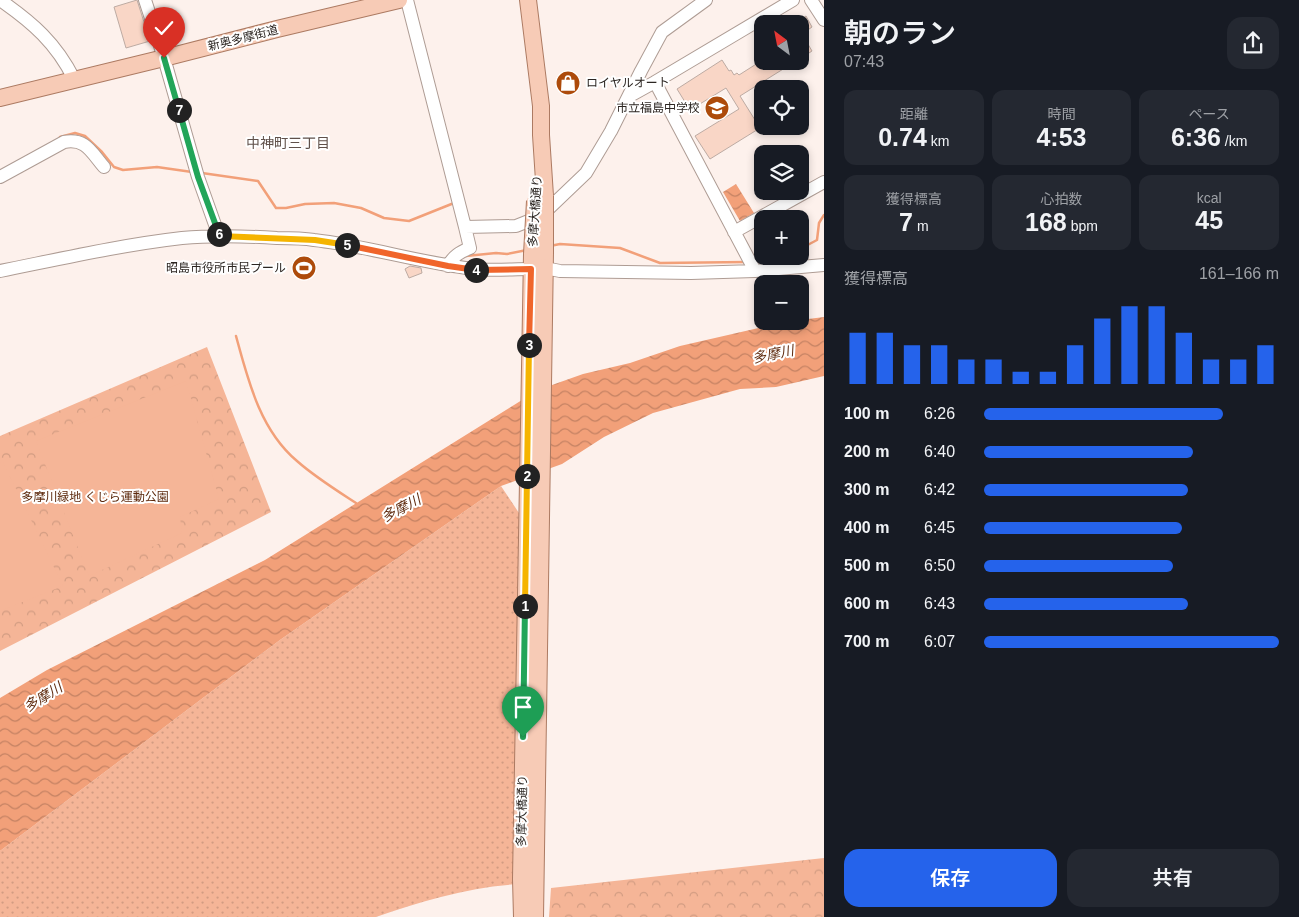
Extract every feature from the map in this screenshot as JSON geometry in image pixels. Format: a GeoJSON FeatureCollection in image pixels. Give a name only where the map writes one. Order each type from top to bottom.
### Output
{"type":"FeatureCollection","features":[{"type":"Feature","properties":{"kind":"main road","name":"新奥多摩街道"},"geometry":{"type":"LineString","coordinates":[[0,98],[399,0]]}},
{"type":"Feature","properties":{"kind":"main road","name":"多摩大橋通り"},"geometry":{"type":"LineString","coordinates":[[522,917],[521,878],[541,135],[541,106],[528,0]]}},
{"type":"Feature","properties":{"kind":"main road","name":"多摩大橋通り"},"geometry":{"type":"LineString","coordinates":[[535,917],[538,266]]}},
{"type":"Feature","properties":{"kind":"street"},"geometry":{"type":"LineString","coordinates":[[0,0],[30,22],[46,37],[66,62],[74,79]]}},
{"type":"Feature","properties":{"kind":"street"},"geometry":{"type":"LineString","coordinates":[[145,0],[164,58],[196,172],[219,236]]}},
{"type":"Feature","properties":{"kind":"street"},"geometry":{"type":"LineString","coordinates":[[407,0],[470,248],[453,259]]}},
{"type":"Feature","properties":{"kind":"street"},"geometry":{"type":"LineString","coordinates":[[465,227],[516,226],[541,216],[586,173],[611,131],[662,32],[706,0]]}},
{"type":"Feature","properties":{"kind":"street"},"geometry":{"type":"LineString","coordinates":[[628,97],[793,0]]}},
{"type":"Feature","properties":{"kind":"street"},"geometry":{"type":"LineString","coordinates":[[811,0],[824,20]]}},
{"type":"Feature","properties":{"kind":"street"},"geometry":{"type":"LineString","coordinates":[[655,82],[752,265]]}},
{"type":"Feature","properties":{"kind":"street"},"geometry":{"type":"LineString","coordinates":[[0,177],[64,142],[74,140],[84,144],[104,167]]}},
{"type":"Feature","properties":{"kind":"street"},"geometry":{"type":"LineString","coordinates":[[734,232],[824,182]]}},
{"type":"Feature","properties":{"kind":"street"},"geometry":{"type":"LineString","coordinates":[[0,271],[162,241],[219,236],[315,240],[380,251],[453,259],[476,270],[538,266],[560,270],[692,273],[752,265],[824,265]]}},
{"type":"Feature","properties":{"kind":"green space","name":"多摩川緑地 くじら運動公園"},"geometry":{"type":"Polygon","coordinates":[[[207,347],[271,512],[0,651],[0,436],[207,347]]]}},
{"type":"Feature","properties":{"kind":"green space"},"geometry":{"type":"Polygon","coordinates":[[[186,381],[219,499],[180,517],[182,533],[89,576],[36,441],[186,381]]]}},
{"type":"Feature","properties":{"kind":"green space"},"geometry":{"type":"Polygon","coordinates":[[[3,462],[63,586],[0,611],[0,463],[3,462]]]}},
{"type":"Feature","properties":{"kind":"green space"},"geometry":{"type":"Polygon","coordinates":[[[501,486],[527,525],[521,884],[503,885],[447,895],[376,917],[0,917],[0,851],[280,640],[501,486]]]}},
{"type":"Feature","properties":{"kind":"green space"},"geometry":{"type":"Polygon","coordinates":[[[824,858],[824,917],[549,917],[551,888],[824,858]]]}},
{"type":"Feature","properties":{"kind":"water"},"geometry":{"type":"Polygon","coordinates":[[[736,184],[754,213],[740,221],[723,192],[736,184]]]}},
{"type":"Feature","properties":{"kind":"water","name":"多摩川"},"geometry":{"type":"Polygon","coordinates":[[[824,317],[824,376],[776,387],[740,389],[653,413],[604,437],[562,464],[501,486],[280,640],[0,851],[0,698],[47,670],[265,560],[538,390],[583,374],[630,363],[680,346],[754,329],[809,330],[809,319],[824,317]]]}},
{"type":"Feature","properties":{"kind":"building"},"geometry":{"type":"Polygon","coordinates":[[[137,0],[150,41],[126,48],[114,7],[137,0]]]}},
{"type":"Feature","properties":{"kind":"building"},"geometry":{"type":"Polygon","coordinates":[[[722,60],[734,75],[737,73],[739,75],[754,65],[754,70],[782,70],[766,80],[754,80],[754,87],[740,96],[754,118],[754,132],[710,159],[695,136],[739,109],[726,88],[690,110],[677,89],[722,60]]]}},
{"type":"Feature","properties":{"kind":"building"},"geometry":{"type":"Polygon","coordinates":[[[410,266],[421,268],[422,273],[409,278],[405,269],[410,266]]]}},
{"type":"Feature","properties":{"kind":"waterway"},"geometry":{"type":"LineString","coordinates":[[60,137],[75,133],[85,136],[114,167],[123,170],[157,167],[192,172]]}},
{"type":"Feature","properties":{"kind":"waterway"},"geometry":{"type":"LineString","coordinates":[[202,173],[258,181],[276,208],[334,203],[361,208],[384,218],[409,221],[454,203]]}},
{"type":"Feature","properties":{"kind":"waterway"},"geometry":{"type":"LineString","coordinates":[[809,244],[817,240],[819,223],[824,215]]}},
{"type":"Feature","properties":{"kind":"waterway"},"geometry":{"type":"LineString","coordinates":[[550,246],[560,244],[620,248],[660,263],[747,262]]}},
{"type":"Feature","properties":{"kind":"waterway"},"geometry":{"type":"LineString","coordinates":[[466,256],[496,253],[507,254],[527,250]]}},
{"type":"Feature","properties":{"kind":"waterway"},"geometry":{"type":"LineString","coordinates":[[236,336],[245,370],[257,403],[274,435],[284,449],[304,467],[356,503]]}},
{"type":"Feature","properties":{"kind":"place","name":"ロイヤルオート"},"geometry":{"type":"Point","coordinates":[568,83]}},
{"type":"Feature","properties":{"kind":"place","name":"市立福島中学校"},"geometry":{"type":"Point","coordinates":[717,108]}},
{"type":"Feature","properties":{"kind":"place","name":"昭島市役所市民プール"},"geometry":{"type":"Point","coordinates":[304,268]}},
{"type":"Feature","properties":{"kind":"district","name":"中神町三丁目"},"geometry":{"type":"Point","coordinates":[288,143]}},
{"type":"Feature","properties":{"kind":"route"},"geometry":{"type":"LineString","coordinates":[[164,58],[198,177],[219,236],[315,240],[476,270],[531,269],[523,737]]}}]}
